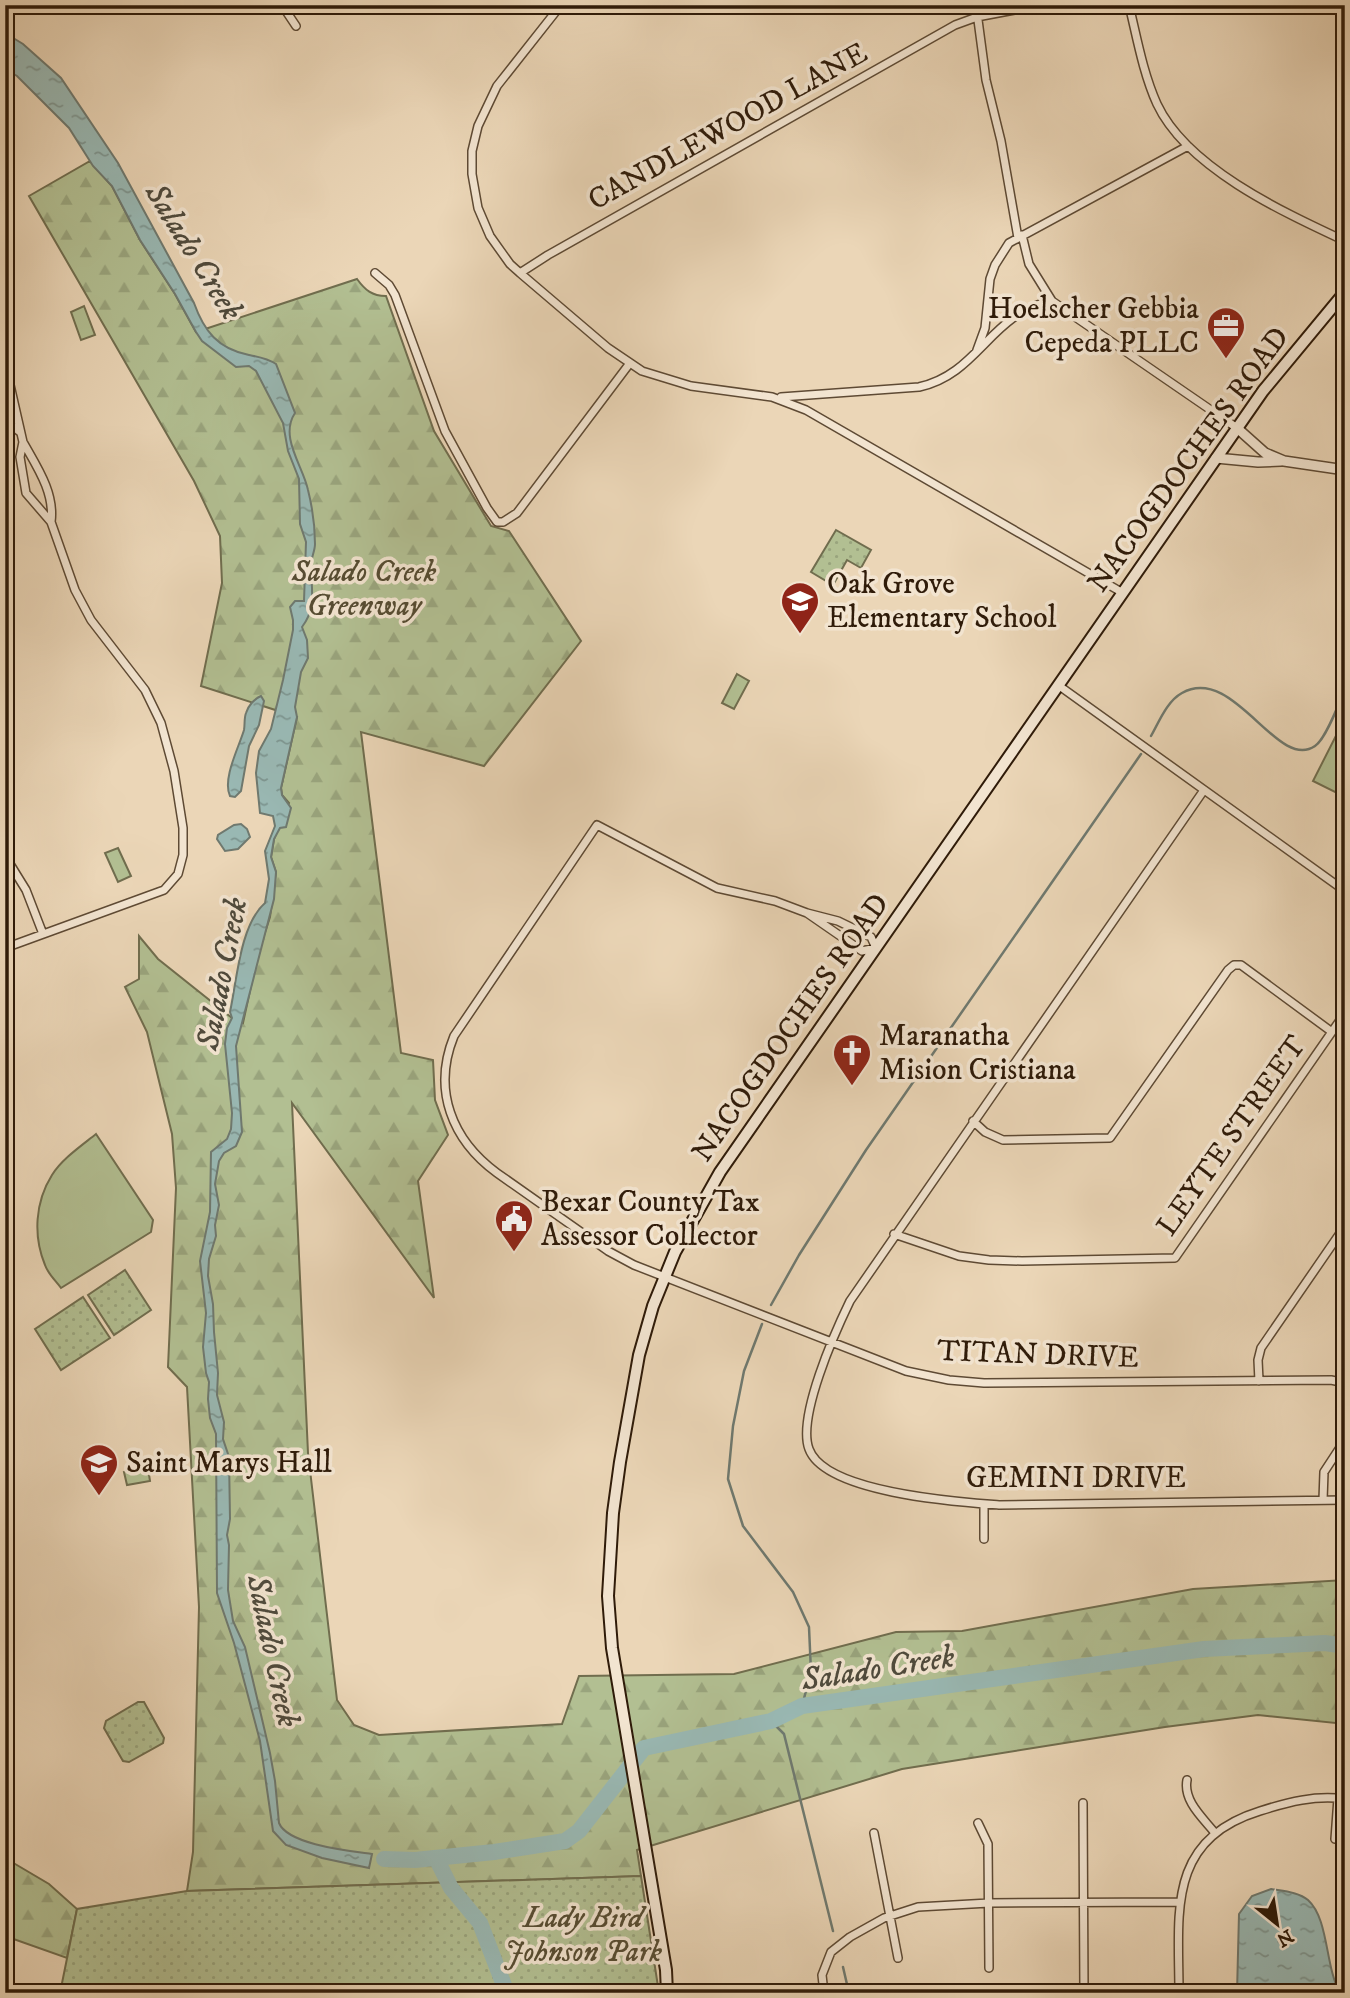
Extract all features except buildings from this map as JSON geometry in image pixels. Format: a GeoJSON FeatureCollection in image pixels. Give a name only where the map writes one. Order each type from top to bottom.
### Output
{"type":"FeatureCollection","features":[{"type":"Feature","properties":{"kind":"main road","name":"NACOGDOCHES ROAD"},"geometry":{"type":"LineString","coordinates":[[667,1993],[612,1648],[608,1596],[614,1510],[639,1355],[665,1277],[695,1214],[720,1172],[1263,391],[1345,292]]}},
{"type":"Feature","properties":{"kind":"street"},"geometry":{"type":"LineString","coordinates":[[282,5],[296,26]]}},
{"type":"Feature","properties":{"kind":"street"},"geometry":{"type":"LineString","coordinates":[[561,5],[497,86],[482,114],[472,151],[474,191],[482,222],[500,250],[520,273],[642,371],[672,382],[772,397],[928,385],[961,368],[1003,324],[1020,312],[1052,302]]}},
{"type":"Feature","properties":{"kind":"street"},"geometry":{"type":"LineString","coordinates":[[976,5],[986,80],[1020,237],[1029,264],[1052,302],[1237,428],[1265,453],[1284,461]]}},
{"type":"Feature","properties":{"kind":"street","name":"CANDLEWOOD LANE"},"geometry":{"type":"LineString","coordinates":[[520,273],[943,32],[977,17],[1041,5]]}},
{"type":"Feature","properties":{"kind":"street"},"geometry":{"type":"LineString","coordinates":[[1129,5],[1157,104],[1188,146],[1260,200],[1345,241]]}},
{"type":"Feature","properties":{"kind":"street"},"geometry":{"type":"LineString","coordinates":[[978,350],[985,328],[989,279],[1009,243],[1188,146]]}},
{"type":"Feature","properties":{"kind":"street"},"geometry":{"type":"LineString","coordinates":[[375,273],[389,285],[395,295],[445,431],[492,518],[497,522],[503,522],[517,513],[630,363]]}},
{"type":"Feature","properties":{"kind":"street"},"geometry":{"type":"LineString","coordinates":[[5,363],[23,442],[50,494],[53,509],[51,522]]}},
{"type":"Feature","properties":{"kind":"street"},"geometry":{"type":"LineString","coordinates":[[772,397],[819,417],[1123,593]]}},
{"type":"Feature","properties":{"kind":"street"},"geometry":{"type":"LineString","coordinates":[[5,420],[20,432]]}},
{"type":"Feature","properties":{"kind":"street"},"geometry":{"type":"LineString","coordinates":[[5,948],[156,894],[173,882],[183,855],[180,800],[157,711],[145,690],[85,611],[51,522],[26,493],[20,457],[23,442]]}},
{"type":"Feature","properties":{"kind":"street"},"geometry":{"type":"LineString","coordinates":[[1216,458],[1258,462],[1284,461],[1345,470]]}},
{"type":"Feature","properties":{"kind":"street"},"geometry":{"type":"LineString","coordinates":[[1058,685],[1345,891]]}},
{"type":"Feature","properties":{"kind":"street"},"geometry":{"type":"LineString","coordinates":[[831,1343],[850,1301],[894,1234],[1204,790]]}},
{"type":"Feature","properties":{"kind":"street","name":"TITAN DRIVE"},"geometry":{"type":"LineString","coordinates":[[807,913],[775,901],[717,888],[597,825],[453,1036],[449,1046],[445,1083],[450,1109],[464,1143],[483,1163],[608,1251],[634,1265],[906,1371],[964,1382],[1331,1380],[1345,1383]]}},
{"type":"Feature","properties":{"kind":"street"},"geometry":{"type":"LineString","coordinates":[[5,856],[26,890],[43,934]]}},
{"type":"Feature","properties":{"kind":"street"},"geometry":{"type":"LineString","coordinates":[[807,913],[838,921],[869,936],[876,948],[862,951],[807,913]]}},
{"type":"Feature","properties":{"kind":"street"},"geometry":{"type":"LineString","coordinates":[[973,1121],[994,1137],[1003,1140],[1111,1138],[1234,965],[1241,965],[1332,1032]]}},
{"type":"Feature","properties":{"kind":"street","name":"LEYTE STREET"},"geometry":{"type":"LineString","coordinates":[[894,1234],[959,1256],[989,1260],[1175,1258],[1345,1013]]}},
{"type":"Feature","properties":{"kind":"street"},"geometry":{"type":"LineString","coordinates":[[1259,1381],[1258,1360],[1261,1348],[1345,1226]]}},
{"type":"Feature","properties":{"kind":"street","name":"GEMINI DRIVE"},"geometry":{"type":"LineString","coordinates":[[831,1343],[808,1423],[807,1441],[815,1460],[840,1477],[931,1499],[984,1503],[1345,1500]]}},
{"type":"Feature","properties":{"kind":"street"},"geometry":{"type":"LineString","coordinates":[[1323,1500],[1324,1472],[1345,1440]]}},
{"type":"Feature","properties":{"kind":"street"},"geometry":{"type":"LineString","coordinates":[[984,1503],[984,1539]]}},
{"type":"Feature","properties":{"kind":"street"},"geometry":{"type":"LineString","coordinates":[[1187,1780],[1189,1801],[1215,1833]]}},
{"type":"Feature","properties":{"kind":"street"},"geometry":{"type":"LineString","coordinates":[[1179,1993],[1179,1902],[1184,1879],[1193,1859],[1215,1833],[1249,1814],[1280,1804],[1312,1798],[1342,1798],[1335,1839]]}},
{"type":"Feature","properties":{"kind":"street"},"geometry":{"type":"LineString","coordinates":[[1083,1803],[1084,1993]]}},
{"type":"Feature","properties":{"kind":"street"},"geometry":{"type":"LineString","coordinates":[[978,1823],[988,1844],[989,1968]]}},
{"type":"Feature","properties":{"kind":"street"},"geometry":{"type":"LineString","coordinates":[[874,1833],[898,1958]]}},
{"type":"Feature","properties":{"kind":"street"},"geometry":{"type":"LineString","coordinates":[[824,1993],[822,1975],[831,1952],[850,1937],[890,1916],[934,1905],[1179,1902]]}},
{"type":"Feature","properties":{"kind":"green space","name":"Salado Creek Greenway"},"geometry":{"type":"Polygon","coordinates":[[[90,161],[112,186],[140,240],[196,332],[357,279],[369,292],[386,296],[434,431],[491,526],[509,531],[581,641],[484,766],[361,732],[401,1053],[433,1060],[435,1100],[448,1135],[418,1181],[434,1298],[292,1103],[308,1453],[337,1700],[354,1725],[379,1735],[562,1724],[579,1676],[734,1674],[896,1632],[962,1631],[1193,1589],[1345,1580],[1345,1724],[1258,1715],[902,1769],[637,1850],[641,1876],[187,1891],[193,1852],[199,1607],[187,1387],[168,1367],[176,1188],[172,1134],[147,1032],[125,987],[139,979],[139,936],[158,959],[232,1018],[243,1023],[258,954],[270,917],[276,872],[271,857],[274,839],[289,803],[282,795],[281,788],[297,717],[201,686],[222,583],[220,536],[194,481],[29,196],[90,161]]]}},
{"type":"Feature","properties":{"kind":"green space"},"geometry":{"type":"Polygon","coordinates":[[[84,306],[95,335],[81,340],[71,312],[84,306]]]}},
{"type":"Feature","properties":{"kind":"green space"},"geometry":{"type":"Polygon","coordinates":[[[836,530],[871,550],[861,568],[847,560],[833,585],[811,572],[836,530]]]}},
{"type":"Feature","properties":{"kind":"green space"},"geometry":{"type":"Polygon","coordinates":[[[737,674],[749,681],[734,709],[722,703],[737,674]]]}},
{"type":"Feature","properties":{"kind":"green space"},"geometry":{"type":"Polygon","coordinates":[[[1345,718],[1345,797],[1313,781],[1345,718]]]}},
{"type":"Feature","properties":{"kind":"green space"},"geometry":{"type":"Polygon","coordinates":[[[118,848],[131,876],[118,882],[105,853],[118,848]]]}},
{"type":"Feature","properties":{"kind":"green space"},"geometry":{"type":"Polygon","coordinates":[[[96,1134],[153,1220],[151,1232],[61,1288],[48,1271],[41,1254],[37,1231],[39,1208],[46,1185],[56,1169],[96,1134]]]}},
{"type":"Feature","properties":{"kind":"green space"},"geometry":{"type":"Polygon","coordinates":[[[125,1270],[151,1310],[114,1335],[88,1295],[125,1270]]]}},
{"type":"Feature","properties":{"kind":"green space"},"geometry":{"type":"Polygon","coordinates":[[[83,1297],[110,1338],[61,1370],[35,1329],[83,1297]]]}},
{"type":"Feature","properties":{"kind":"green space"},"geometry":{"type":"Polygon","coordinates":[[[148,1468],[150,1481],[127,1485],[124,1472],[148,1468]]]}},
{"type":"Feature","properties":{"kind":"green space"},"geometry":{"type":"Polygon","coordinates":[[[138,1702],[144,1702],[164,1738],[163,1743],[129,1762],[123,1761],[104,1728],[106,1721],[138,1702]]]}},
{"type":"Feature","properties":{"kind":"green space"},"geometry":{"type":"Polygon","coordinates":[[[5,1858],[49,1884],[77,1909],[67,1958],[5,1936],[5,1858]]]}},
{"type":"Feature","properties":{"kind":"green space","name":"Lady Bird Johnson Park"},"geometry":{"type":"Polygon","coordinates":[[[641,1876],[659,1993],[60,1993],[77,1909],[187,1891],[641,1876]]]}},
{"type":"Feature","properties":{"kind":"water"},"geometry":{"type":"Polygon","coordinates":[[[5,33],[23,44],[61,78],[118,163],[208,330],[229,348],[276,364],[295,413],[291,422],[291,442],[308,490],[315,537],[311,565],[310,613],[302,627],[307,640],[308,658],[301,672],[295,707],[297,717],[281,788],[282,795],[291,808],[286,827],[280,828],[274,839],[271,857],[276,872],[274,899],[236,1046],[242,1132],[236,1146],[224,1153],[219,1161],[215,1184],[219,1205],[208,1276],[213,1304],[217,1395],[224,1422],[223,1439],[229,1457],[228,1590],[233,1621],[245,1647],[270,1753],[279,1823],[285,1831],[307,1842],[372,1854],[369,1868],[322,1858],[286,1845],[273,1831],[260,1741],[234,1643],[217,1593],[216,1434],[210,1418],[209,1382],[203,1347],[206,1313],[200,1261],[210,1212],[211,1152],[227,1139],[231,1129],[232,1113],[225,1044],[227,1028],[232,1018],[230,1012],[245,939],[250,925],[265,903],[269,879],[265,851],[275,826],[273,816],[260,813],[256,773],[259,751],[271,729],[283,680],[293,630],[290,607],[295,601],[304,601],[306,542],[300,524],[299,479],[288,451],[283,423],[256,371],[249,366],[236,367],[202,341],[140,240],[112,186],[93,166],[69,128],[17,76],[5,69],[5,33]]]}},
{"type":"Feature","properties":{"kind":"water"},"geometry":{"type":"Polygon","coordinates":[[[261,696],[264,701],[259,725],[249,746],[241,791],[235,797],[230,796],[228,781],[244,730],[245,715],[252,703],[261,696]]]}},
{"type":"Feature","properties":{"kind":"water"},"geometry":{"type":"Polygon","coordinates":[[[241,824],[250,837],[238,849],[225,851],[217,839],[218,835],[234,825],[241,824]]]}},
{"type":"Feature","properties":{"kind":"water"},"geometry":{"type":"Polygon","coordinates":[[[1271,1889],[1300,1895],[1315,1908],[1340,1993],[1237,1993],[1239,1914],[1252,1896],[1271,1889]]]}},
{"type":"Feature","properties":{"kind":"waterway"},"geometry":{"type":"LineString","coordinates":[[1151,736],[1172,701],[1182,693],[1201,688],[1219,693],[1237,704],[1286,745],[1301,750],[1319,742],[1345,689]]}},
{"type":"Feature","properties":{"kind":"waterway"},"geometry":{"type":"LineString","coordinates":[[771,1305],[799,1255],[866,1150],[1141,754]]}},
{"type":"Feature","properties":{"kind":"waterway"},"geometry":{"type":"LineString","coordinates":[[762,1324],[744,1371],[733,1426],[728,1479],[743,1526],[793,1592],[809,1627],[811,1672],[802,1706]]}},
{"type":"Feature","properties":{"kind":"waterway","name":"Salado Creek"},"geometry":{"type":"LineString","coordinates":[[384,1859],[415,1860],[565,1841],[579,1831],[644,1748],[771,1721],[802,1706],[1204,1649],[1325,1643],[1345,1646]]}},
{"type":"Feature","properties":{"kind":"waterway"},"geometry":{"type":"LineString","coordinates":[[771,1721],[784,1734],[833,1931]]}},
{"type":"Feature","properties":{"kind":"waterway"},"geometry":{"type":"LineString","coordinates":[[436,1858],[451,1888],[480,1923],[507,1993]]}},
{"type":"Feature","properties":{"kind":"waterway"},"geometry":{"type":"LineString","coordinates":[[843,1967],[849,1993]]}},
{"type":"Feature","properties":{"kind":"place","name":"Hoelscher Gebbia Cepeda PLLC"},"geometry":{"type":"Point","coordinates":[1226,360]}},
{"type":"Feature","properties":{"kind":"place","name":"Oak Grove Elementary School"},"geometry":{"type":"Point","coordinates":[800,635]}},
{"type":"Feature","properties":{"kind":"place","name":"Maranatha Mision Cristiana"},"geometry":{"type":"Point","coordinates":[852,1087]}},
{"type":"Feature","properties":{"kind":"place","name":"Bexar County Tax Assessor Collector"},"geometry":{"type":"Point","coordinates":[514,1253]}},
{"type":"Feature","properties":{"kind":"place","name":"Saint Marys Hall"},"geometry":{"type":"Point","coordinates":[99,1497]}}]}
